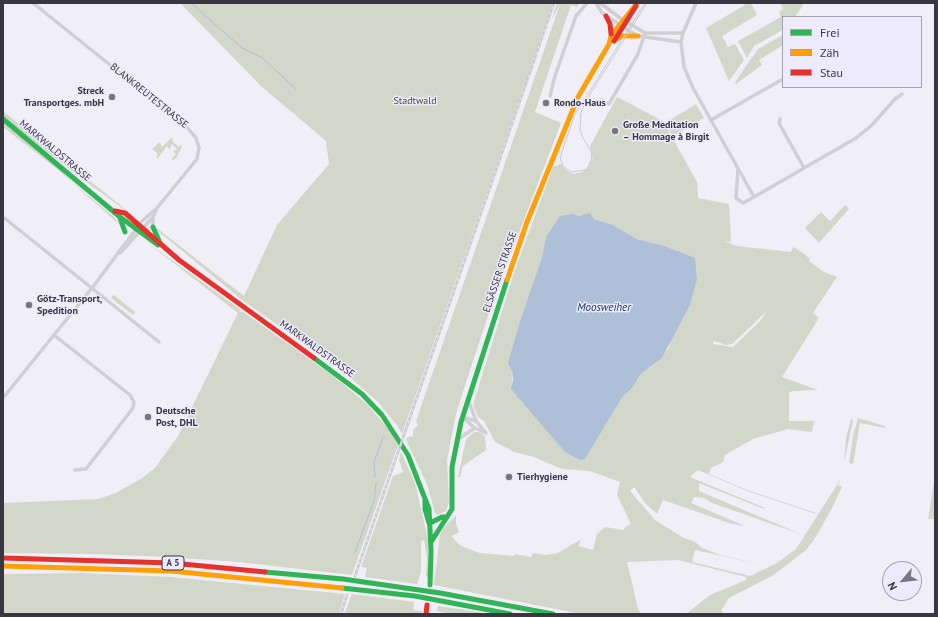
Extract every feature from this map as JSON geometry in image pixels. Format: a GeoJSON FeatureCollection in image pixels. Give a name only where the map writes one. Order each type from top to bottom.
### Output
{"type":"FeatureCollection","features":[{"type":"Feature","properties":{"kind":"main road","name":"ELSÄSSER STRASSE"},"geometry":{"type":"LineString","coordinates":[[431,542],[454,503],[452,471],[462,418],[499,302],[550,161],[582,88],[611,40],[637,3]]}},
{"type":"Feature","properties":{"kind":"main road"},"geometry":{"type":"LineString","coordinates":[[606,16],[610,24],[611,40],[622,36],[638,36]]}},
{"type":"Feature","properties":{"kind":"main road","name":"MARKWALDSTRASSE"},"geometry":{"type":"LineString","coordinates":[[3,119],[115,211],[120,217],[139,229]]}},
{"type":"Feature","properties":{"kind":"main road","name":"MARKWALDSTRASSE"},"geometry":{"type":"LineString","coordinates":[[115,211],[125,213],[139,229],[157,245],[161,246],[230,299],[346,381],[372,404],[393,430],[408,455],[429,509],[431,518],[430,585]]}},
{"type":"Feature","properties":{"kind":"main road"},"geometry":{"type":"LineString","coordinates":[[120,217],[125,232]]}},
{"type":"Feature","properties":{"kind":"main road"},"geometry":{"type":"LineString","coordinates":[[153,227],[161,246]]}},
{"type":"Feature","properties":{"kind":"main road"},"geometry":{"type":"LineString","coordinates":[[430,523],[442,517],[447,517]]}},
{"type":"Feature","properties":{"kind":"main road"},"geometry":{"type":"LineString","coordinates":[[430,523],[436,526],[442,524]]}},
{"type":"Feature","properties":{"kind":"main road","name":"A 5"},"geometry":{"type":"LineString","coordinates":[[3,558],[172,563],[343,579],[416,589],[553,614]]}},
{"type":"Feature","properties":{"kind":"main road","name":"A 5"},"geometry":{"type":"LineString","coordinates":[[3,566],[171,572],[340,587],[416,596],[510,614]]}},
{"type":"Feature","properties":{"kind":"main road"},"geometry":{"type":"LineString","coordinates":[[426,614],[427,605]]}},
{"type":"Feature","properties":{"kind":"street","name":"BLANKREUTESTRASSE"},"geometry":{"type":"LineString","coordinates":[[34,3],[186,126],[196,138],[199,148],[197,159],[157,208],[148,215],[139,229]]}},
{"type":"Feature","properties":{"kind":"street"},"geometry":{"type":"LineString","coordinates":[[550,96],[555,76],[576,16],[587,3]]}},
{"type":"Feature","properties":{"kind":"street"},"geometry":{"type":"LineString","coordinates":[[596,3],[606,16],[638,36],[683,33]]}},
{"type":"Feature","properties":{"kind":"street"},"geometry":{"type":"LineString","coordinates":[[600,3],[645,35],[681,42]]}},
{"type":"Feature","properties":{"kind":"street"},"geometry":{"type":"LineString","coordinates":[[696,3],[683,33],[681,42],[684,67],[687,76],[754,197]]}},
{"type":"Feature","properties":{"kind":"street"},"geometry":{"type":"LineString","coordinates":[[601,100],[609,104],[638,54],[645,35]]}},
{"type":"Feature","properties":{"kind":"street"},"geometry":{"type":"LineString","coordinates":[[711,120],[782,80]]}},
{"type":"Feature","properties":{"kind":"street"},"geometry":{"type":"LineString","coordinates":[[738,168],[736,198],[743,203],[856,138],[902,94]]}},
{"type":"Feature","properties":{"kind":"street"},"geometry":{"type":"LineString","coordinates":[[780,119],[779,122],[804,168]]}},
{"type":"Feature","properties":{"kind":"street","name":"BLANKREUTESTRASSE"},"geometry":{"type":"LineString","coordinates":[[153,227],[153,217],[157,208]]}},
{"type":"Feature","properties":{"kind":"street"},"geometry":{"type":"LineString","coordinates":[[3,217],[159,342]]}},
{"type":"Feature","properties":{"kind":"street","name":"BLANKREUTESTRASSE"},"geometry":{"type":"LineString","coordinates":[[139,229],[153,217]]}},
{"type":"Feature","properties":{"kind":"street"},"geometry":{"type":"LineString","coordinates":[[118,255],[124,243],[139,229]]}},
{"type":"Feature","properties":{"kind":"street"},"geometry":{"type":"LineString","coordinates":[[3,398],[139,229]]}},
{"type":"Feature","properties":{"kind":"street"},"geometry":{"type":"LineString","coordinates":[[124,243],[125,232]]}},
{"type":"Feature","properties":{"kind":"street"},"geometry":{"type":"LineString","coordinates":[[54,335],[130,395],[134,402],[133,408],[86,469],[75,470]]}},
{"type":"Feature","properties":{"kind":"street"},"geometry":{"type":"LineString","coordinates":[[462,418],[475,428],[486,433],[476,421],[468,398]]}},
{"type":"Feature","properties":{"kind":"street"},"geometry":{"type":"LineString","coordinates":[[462,418],[476,421]]}},
{"type":"Feature","properties":{"kind":"street"},"geometry":{"type":"LineString","coordinates":[[457,439],[475,428]]}},
{"type":"Feature","properties":{"kind":"green space","name":"Stadtwald"},"geometry":{"type":"Polygon","coordinates":[[[180,3],[553,3],[402,434],[378,402],[337,366],[242,300],[158,231],[158,229],[244,296],[277,225],[329,164],[326,141],[261,86],[180,3]]]}},
{"type":"Feature","properties":{"kind":"green space"},"geometry":{"type":"Polygon","coordinates":[[[557,3],[580,3],[577,7],[571,5],[535,112],[561,123],[494,298],[456,414],[447,460],[449,502],[446,511],[438,515],[435,513],[427,484],[406,440],[408,437],[413,436],[413,430],[418,425],[416,421],[560,4],[551,21],[557,3]]]}},
{"type":"Feature","properties":{"kind":"green space"},"geometry":{"type":"Polygon","coordinates":[[[744,3],[751,3],[757,15],[722,36],[728,47],[735,44],[744,60],[729,81],[706,28],[745,5],[744,3]]]}},
{"type":"Feature","properties":{"kind":"green space"},"geometry":{"type":"Polygon","coordinates":[[[780,3],[802,3],[803,5],[796,16],[782,16],[782,31],[754,46],[747,58],[738,41],[781,17],[779,12],[783,9],[780,3]]]}},
{"type":"Feature","properties":{"kind":"green space"},"geometry":{"type":"Polygon","coordinates":[[[782,36],[782,46],[759,60],[762,65],[736,84],[735,82],[758,49],[782,36]]]}},
{"type":"Feature","properties":{"kind":"green space"},"geometry":{"type":"Polygon","coordinates":[[[617,97],[663,121],[697,182],[698,198],[729,204],[731,242],[724,241],[737,246],[791,252],[793,247],[803,253],[810,259],[809,261],[824,272],[837,277],[813,313],[819,318],[782,377],[818,390],[792,391],[789,393],[789,421],[814,421],[812,432],[788,429],[753,439],[725,455],[723,462],[711,468],[709,474],[747,490],[816,514],[747,491],[698,470],[690,477],[765,508],[764,509],[699,483],[699,491],[803,535],[712,503],[704,498],[694,497],[691,503],[745,526],[729,523],[663,500],[657,514],[646,504],[634,487],[630,491],[655,520],[682,537],[695,542],[702,548],[720,555],[767,566],[695,550],[692,562],[750,576],[777,563],[796,549],[842,477],[838,485],[842,487],[832,508],[814,540],[805,551],[772,576],[729,598],[721,611],[724,614],[686,614],[710,595],[746,580],[746,577],[678,560],[627,562],[638,609],[641,614],[581,614],[434,585],[440,535],[443,529],[456,515],[456,523],[459,532],[451,536],[461,546],[480,553],[514,556],[515,554],[531,557],[533,553],[546,555],[558,553],[580,540],[579,546],[593,550],[597,534],[605,527],[624,530],[625,527],[631,524],[617,495],[620,482],[590,471],[562,469],[534,457],[514,452],[495,442],[484,421],[478,417],[473,405],[513,276],[553,167],[561,164],[566,170],[573,174],[582,172],[588,168],[593,158],[590,146],[617,97]],[[573,214],[546,237],[542,257],[521,318],[512,371],[512,389],[585,459],[623,396],[632,388],[641,374],[657,362],[668,349],[671,342],[678,251],[637,239],[613,225],[594,219],[590,214],[579,216],[573,214]],[[767,311],[732,344],[726,345],[714,341],[713,344],[733,347],[761,320],[767,311]]]}},
{"type":"Feature","properties":{"kind":"green space"},"geometry":{"type":"Polygon","coordinates":[[[696,104],[704,118],[673,136],[665,123],[696,104]]]}},
{"type":"Feature","properties":{"kind":"green space"},"geometry":{"type":"Polygon","coordinates":[[[3,111],[135,217],[41,147],[3,116],[3,111]]]}},
{"type":"Feature","properties":{"kind":"green space"},"geometry":{"type":"Polygon","coordinates":[[[3,122],[57,166],[72,182],[113,216],[122,227],[57,169],[3,127],[3,122]]]}},
{"type":"Feature","properties":{"kind":"green space"},"geometry":{"type":"Polygon","coordinates":[[[172,137],[173,142],[179,147],[181,144],[182,147],[176,158],[173,160],[171,159],[176,154],[173,151],[177,149],[172,144],[170,149],[167,146],[157,159],[157,153],[152,149],[160,142],[162,147],[172,137]]]}},
{"type":"Feature","properties":{"kind":"green space"},"geometry":{"type":"Polygon","coordinates":[[[845,205],[849,208],[848,210],[819,243],[805,228],[821,212],[830,221],[845,205]]]}},
{"type":"Feature","properties":{"kind":"green space"},"geometry":{"type":"Polygon","coordinates":[[[144,240],[241,310],[239,312],[242,311],[332,375],[367,404],[390,431],[398,445],[352,575],[239,562],[167,557],[3,553],[3,503],[98,499],[116,493],[142,478],[155,468],[178,436],[238,313],[144,240]]]}},
{"type":"Feature","properties":{"kind":"green space"},"geometry":{"type":"Polygon","coordinates":[[[114,295],[135,312],[133,315],[111,298],[114,295]]]}},
{"type":"Feature","properties":{"kind":"green space"},"geometry":{"type":"Polygon","coordinates":[[[858,418],[885,426],[885,428],[860,423],[853,464],[849,463],[853,436],[858,418]]]}},
{"type":"Feature","properties":{"kind":"green space"},"geometry":{"type":"Polygon","coordinates":[[[851,419],[853,420],[844,463],[846,438],[851,419]]]}},
{"type":"Feature","properties":{"kind":"green space"},"geometry":{"type":"Polygon","coordinates":[[[474,432],[479,432],[485,436],[486,450],[463,466],[460,477],[458,477],[466,439],[474,432]]]}},
{"type":"Feature","properties":{"kind":"green space"},"geometry":{"type":"Polygon","coordinates":[[[401,452],[415,483],[428,540],[428,579],[426,575],[427,558],[424,540],[421,541],[421,572],[417,584],[365,577],[367,568],[361,567],[393,476],[403,472],[399,460],[401,452]]]}},
{"type":"Feature","properties":{"kind":"green space"},"geometry":{"type":"Polygon","coordinates":[[[934,483],[935,519],[928,519],[934,483]]]}},
{"type":"Feature","properties":{"kind":"green space"},"geometry":{"type":"Polygon","coordinates":[[[80,573],[171,577],[345,594],[339,614],[3,614],[3,574],[80,573]]]}},
{"type":"Feature","properties":{"kind":"green space"},"geometry":{"type":"Polygon","coordinates":[[[352,594],[414,602],[413,610],[422,611],[422,614],[344,614],[352,594]]]}},
{"type":"Feature","properties":{"kind":"green space"},"geometry":{"type":"Polygon","coordinates":[[[438,606],[489,614],[450,614],[437,611],[438,606]]]}},
{"type":"Feature","properties":{"kind":"water","name":"Moosweiher"},"geometry":{"type":"Polygon","coordinates":[[[590,213],[594,219],[613,225],[637,239],[665,246],[695,258],[697,279],[690,305],[662,358],[641,374],[632,388],[623,396],[585,459],[580,460],[565,452],[511,389],[513,380],[512,371],[508,363],[521,318],[542,257],[546,237],[560,216],[573,214],[579,216],[590,213]]]}},
{"type":"Feature","properties":{"kind":"waterway"},"geometry":{"type":"LineString","coordinates":[[191,3],[242,48],[261,57],[296,89]]}},
{"type":"Feature","properties":{"kind":"waterway"},"geometry":{"type":"LineString","coordinates":[[375,477],[374,462],[383,437]]}},
{"type":"Feature","properties":{"kind":"waterway"},"geometry":{"type":"LineString","coordinates":[[355,552],[374,501],[376,483]]}},
{"type":"Feature","properties":{"kind":"tram line"},"geometry":{"type":"LineString","coordinates":[[645,3],[574,116],[560,158],[563,166],[571,172],[585,170],[592,158],[591,151],[583,138],[580,129],[581,112],[592,91],[647,3]]}},
{"type":"Feature","properties":{"kind":"railway"},"geometry":{"type":"LineString","coordinates":[[355,576],[554,3]]}},
{"type":"Feature","properties":{"kind":"railway"},"geometry":{"type":"LineString","coordinates":[[341,614],[347,595]]}},
{"type":"Feature","properties":{"kind":"traffic: fast"},"geometry":{"type":"LineString","coordinates":[[3,119],[120,217],[158,245]]}},
{"type":"Feature","properties":{"kind":"traffic: fast"},"geometry":{"type":"LineString","coordinates":[[120,218],[125,232]]}},
{"type":"Feature","properties":{"kind":"traffic: fast"},"geometry":{"type":"LineString","coordinates":[[153,227],[160,243]]}},
{"type":"Feature","properties":{"kind":"traffic: fast"},"geometry":{"type":"LineString","coordinates":[[431,542],[452,509],[452,467],[461,422],[507,280]]}},
{"type":"Feature","properties":{"kind":"traffic: fast"},"geometry":{"type":"LineString","coordinates":[[314,358],[362,394],[382,415],[408,455],[429,509],[431,551],[430,585]]}},
{"type":"Feature","properties":{"kind":"traffic: fast"},"geometry":{"type":"LineString","coordinates":[[425,501],[425,509],[429,523]]}},
{"type":"Feature","properties":{"kind":"traffic: fast"},"geometry":{"type":"LineString","coordinates":[[430,523],[442,517],[447,517]]}},
{"type":"Feature","properties":{"kind":"traffic: fast"},"geometry":{"type":"LineString","coordinates":[[265,572],[343,579],[440,593],[553,614]]}},
{"type":"Feature","properties":{"kind":"traffic: fast"},"geometry":{"type":"LineString","coordinates":[[342,588],[415,596],[510,614]]}},
{"type":"Feature","properties":{"kind":"traffic: slow"},"geometry":{"type":"LineString","coordinates":[[507,280],[527,222],[578,97],[609,44],[611,36],[637,3]]}},
{"type":"Feature","properties":{"kind":"traffic: slow"},"geometry":{"type":"LineString","coordinates":[[615,40],[622,36],[638,36]]}},
{"type":"Feature","properties":{"kind":"traffic: slow"},"geometry":{"type":"LineString","coordinates":[[3,566],[171,571],[342,588]]}},
{"type":"Feature","properties":{"kind":"traffic: jam"},"geometry":{"type":"LineString","coordinates":[[614,41],[636,6]]}},
{"type":"Feature","properties":{"kind":"traffic: jam"},"geometry":{"type":"LineString","coordinates":[[606,16],[610,24],[611,34]]}},
{"type":"Feature","properties":{"kind":"traffic: jam"},"geometry":{"type":"LineString","coordinates":[[115,211],[125,213],[179,260],[314,358]]}},
{"type":"Feature","properties":{"kind":"traffic: jam"},"geometry":{"type":"LineString","coordinates":[[3,558],[172,563],[265,572]]}},
{"type":"Feature","properties":{"kind":"traffic: jam"},"geometry":{"type":"LineString","coordinates":[[426,614],[427,605]]}},
{"type":"Feature","properties":{"kind":"place","name":"Streck Transportges. mbH"},"geometry":{"type":"Point","coordinates":[112,97]}},
{"type":"Feature","properties":{"kind":"place","name":"Rondo-Haus"},"geometry":{"type":"Point","coordinates":[546,103]}},
{"type":"Feature","properties":{"kind":"place","name":"Große Meditation – Hommage à Birgit"},"geometry":{"type":"Point","coordinates":[615,131]}},
{"type":"Feature","properties":{"kind":"place","name":"Götz-Transport, Spedition"},"geometry":{"type":"Point","coordinates":[29,305]}},
{"type":"Feature","properties":{"kind":"place","name":"Deutsche Post, DHL"},"geometry":{"type":"Point","coordinates":[148,417]}},
{"type":"Feature","properties":{"kind":"place","name":"Tierhygiene"},"geometry":{"type":"Point","coordinates":[509,477]}}]}
